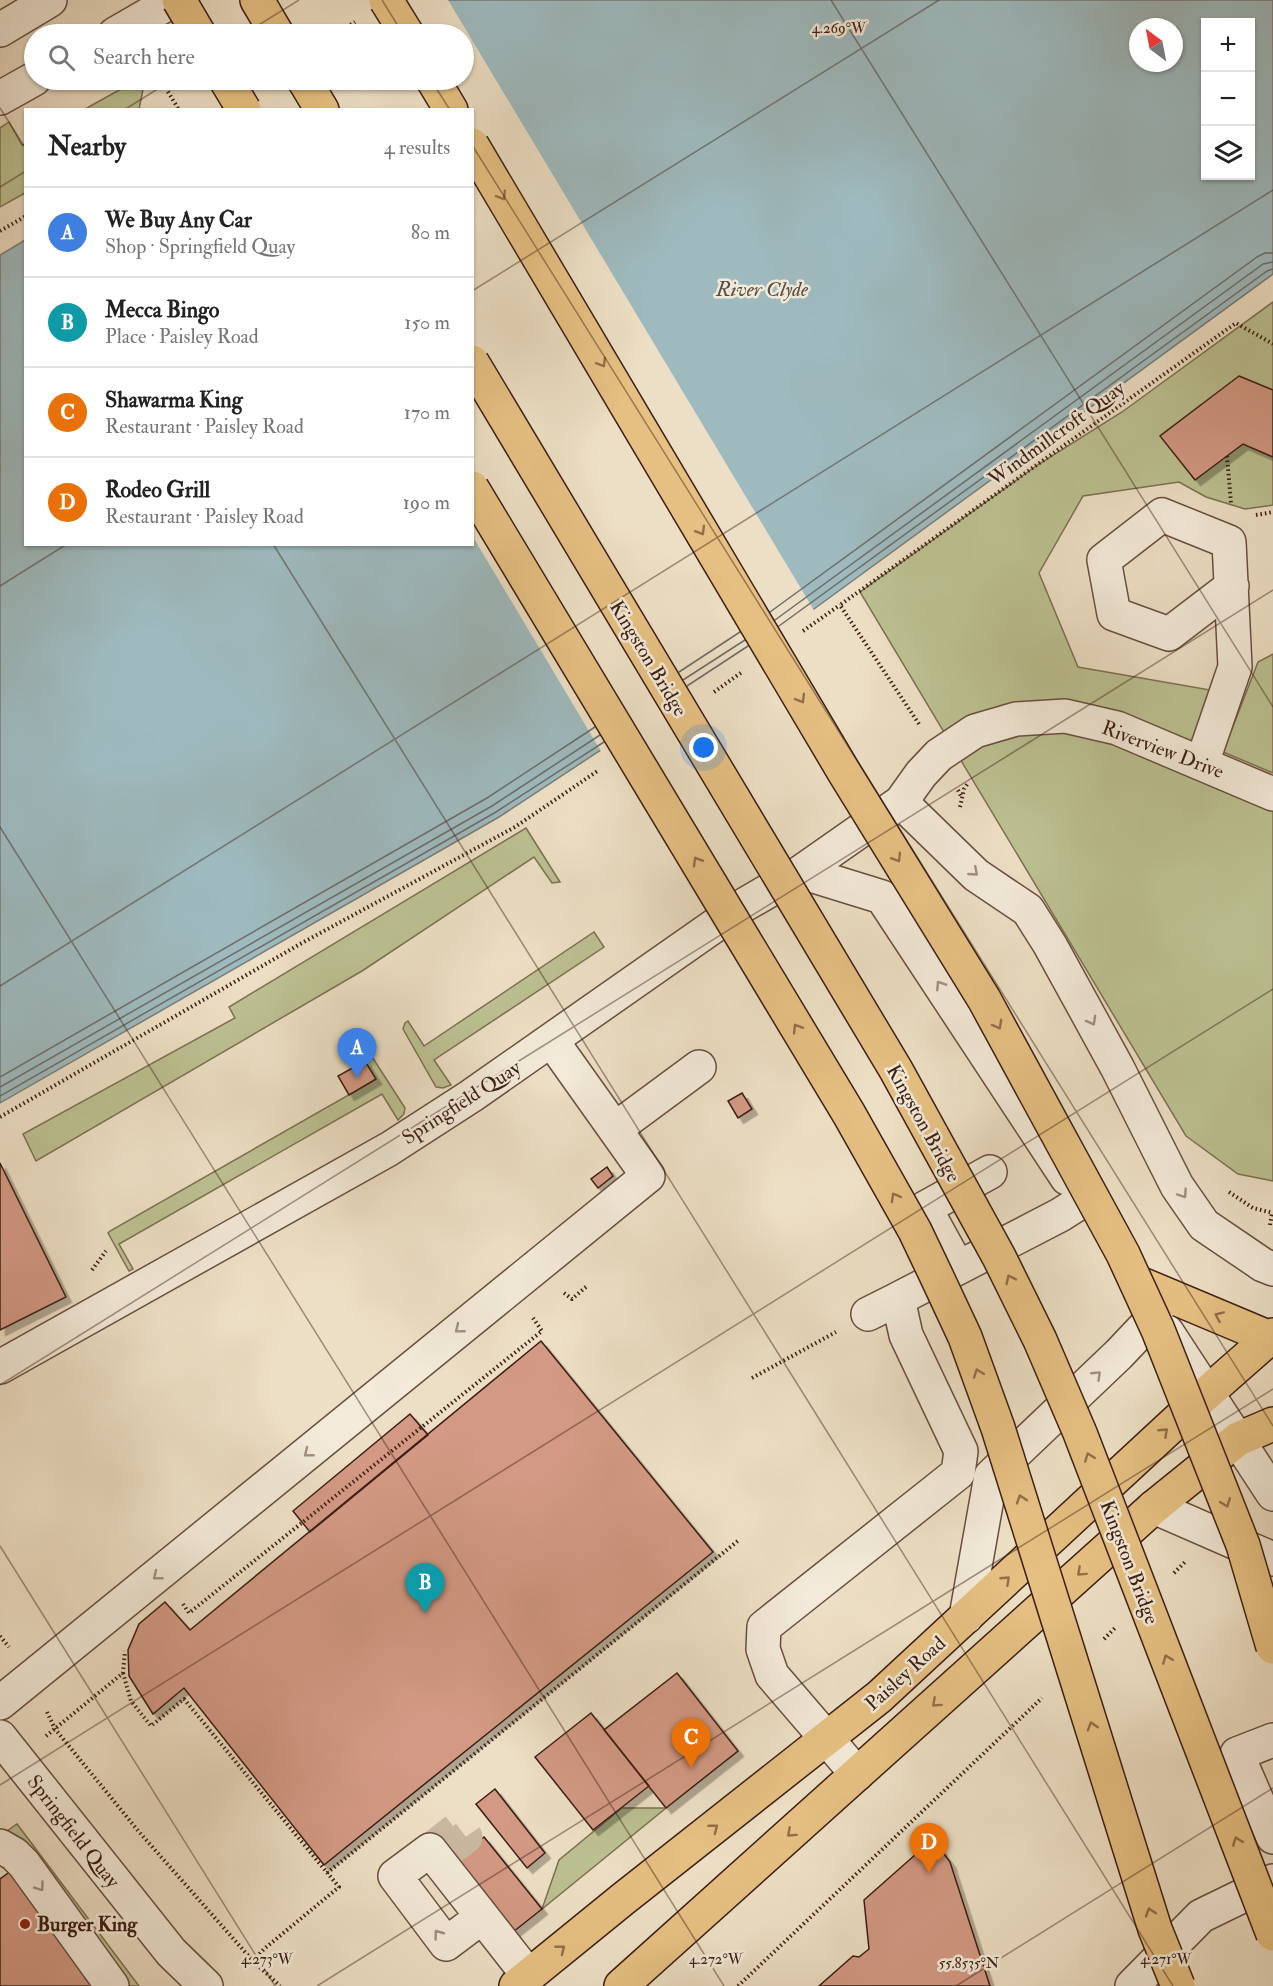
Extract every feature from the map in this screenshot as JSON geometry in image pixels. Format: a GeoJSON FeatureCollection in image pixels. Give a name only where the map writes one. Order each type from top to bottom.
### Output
{"type":"FeatureCollection","features":[{"type":"Feature","properties":{"kind":"main road"},"geometry":{"type":"LineString","coordinates":[[179,0],[193,24]]}},
{"type":"Feature","properties":{"kind":"main road"},"geometry":{"type":"LineString","coordinates":[[256,0],[271,24]]}},
{"type":"Feature","properties":{"kind":"main road"},"geometry":{"type":"LineString","coordinates":[[386,0],[401,24]]}},
{"type":"Feature","properties":{"kind":"main road"},"geometry":{"type":"LineString","coordinates":[[232,90],[243,108]]}},
{"type":"Feature","properties":{"kind":"main road"},"geometry":{"type":"LineString","coordinates":[[310,90],[321,108]]}},
{"type":"Feature","properties":{"kind":"main road"},"geometry":{"type":"LineString","coordinates":[[440,90],[450,108]]}},
{"type":"Feature","properties":{"kind":"main road"},"geometry":{"type":"LineString","coordinates":[[474,148],[838,762],[984,999],[1071,1156],[1123,1254],[1158,1330],[1229,1539],[1273,1647]]}},
{"type":"Feature","properties":{"kind":"main road","name":"Kingston Bridge"},"geometry":{"type":"LineString","coordinates":[[474,365],[896,1070],[999,1257],[1040,1340],[1080,1433],[1273,1934]]}},
{"type":"Feature","properties":{"kind":"main road"},"geometry":{"type":"LineString","coordinates":[[474,492],[849,1114],[915,1231],[936,1275],[965,1337],[998,1428],[1155,1929],[1178,1986]]}},
{"type":"Feature","properties":{"kind":"main road"},"geometry":{"type":"LineString","coordinates":[[1139,1283],[1272,1337]]}},
{"type":"Feature","properties":{"kind":"main road","name":"Paisley Road"},"geometry":{"type":"LineString","coordinates":[[522,1981],[622,1899],[879,1697],[1207,1393],[1272,1337]]}},
{"type":"Feature","properties":{"kind":"main road"},"geometry":{"type":"LineString","coordinates":[[621,1986],[1154,1507],[1238,1439],[1273,1424]]}},
{"type":"Feature","properties":{"kind":"main road"},"geometry":{"type":"LineString","coordinates":[[1229,1539],[1273,1603]]}},
{"type":"Feature","properties":{"kind":"street"},"geometry":{"type":"LineString","coordinates":[[0,30],[50,0]]}},
{"type":"Feature","properties":{"kind":"street"},"geometry":{"type":"LineString","coordinates":[[132,24],[174,0]]}},
{"type":"Feature","properties":{"kind":"street"},"geometry":{"type":"LineString","coordinates":[[0,98],[24,85]]}},
{"type":"Feature","properties":{"kind":"street"},"geometry":{"type":"LineString","coordinates":[[1202,763],[1235,667],[1232,586]]}},
{"type":"Feature","properties":{"kind":"street","name":"Riverview Drive"},"geometry":{"type":"LineString","coordinates":[[901,802],[921,774],[939,755],[975,731],[1016,719],[1065,716],[1117,728],[1273,794]]}},
{"type":"Feature","properties":{"kind":"street"},"geometry":{"type":"LineString","coordinates":[[901,802],[976,874],[1028,910],[1050,945],[1117,1067],[1177,1185],[1204,1225],[1263,1265],[1273,1269]]}},
{"type":"Feature","properties":{"kind":"street","name":"Springfield Quay"},"geometry":{"type":"LineString","coordinates":[[0,1367],[389,1149],[552,1041],[744,905],[801,872],[901,802]]}},
{"type":"Feature","properties":{"kind":"street"},"geometry":{"type":"LineString","coordinates":[[801,872],[882,897],[1082,1201],[1139,1283],[1156,1315],[1273,1494]]}},
{"type":"Feature","properties":{"kind":"street"},"geometry":{"type":"LineString","coordinates":[[0,1703],[648,1176],[552,1041]]}},
{"type":"Feature","properties":{"kind":"street"},"geometry":{"type":"LineString","coordinates":[[615,1129],[699,1067]]}},
{"type":"Feature","properties":{"kind":"street"},"geometry":{"type":"LineString","coordinates":[[958,1268],[926,1208],[990,1172]]}},
{"type":"Feature","properties":{"kind":"street"},"geometry":{"type":"LineString","coordinates":[[867,1314],[1060,1215],[1082,1201]]}},
{"type":"Feature","properties":{"kind":"street"},"geometry":{"type":"LineString","coordinates":[[857,1774],[772,1675],[763,1649],[764,1627],[958,1473],[961,1451],[906,1335],[898,1299]]}},
{"type":"Feature","properties":{"kind":"street"},"geometry":{"type":"LineString","coordinates":[[966,1617],[991,1476],[1119,1354],[1156,1315]]}},
{"type":"Feature","properties":{"kind":"street"},"geometry":{"type":"LineString","coordinates":[[1154,1507],[1273,1559]]}},
{"type":"Feature","properties":{"kind":"street"},"geometry":{"type":"LineString","coordinates":[[1273,1740],[1237,1754],[1273,1836]]}},
{"type":"Feature","properties":{"kind":"street","name":"Springfield Quay"},"geometry":{"type":"LineString","coordinates":[[9,1748],[171,1952]]}},
{"type":"Feature","properties":{"kind":"street"},"geometry":{"type":"LineString","coordinates":[[0,1846],[14,1854],[24,1864],[112,1986]]}},
{"type":"Feature","properties":{"kind":"street"},"geometry":{"type":"LineString","coordinates":[[475,1923],[446,1944],[395,1876],[430,1850],[475,1923],[522,1981]]}},
{"type":"Feature","properties":{"kind":"street"},"geometry":{"type":"LineString","coordinates":[[1132,1986],[1201,1916],[1273,1881]]}},
{"type":"Feature","properties":{"kind":"street"},"geometry":{"type":"LineString","coordinates":[[171,1952],[188,1986]]}},
{"type":"Feature","properties":{"kind":"street"},"geometry":{"type":"LineString","coordinates":[[171,1952],[206,1986]]}},
{"type":"Feature","properties":{"kind":"street"},"geometry":{"type":"LineString","coordinates":[[171,1952],[230,1986]]}},
{"type":"Feature","properties":{"kind":"path"},"geometry":{"type":"LineString","coordinates":[[168,90],[178,108]]}},
{"type":"Feature","properties":{"kind":"path"},"geometry":{"type":"LineString","coordinates":[[0,231],[24,217]]}},
{"type":"Feature","properties":{"kind":"path","name":"Windmillcroft Quay"},"geometry":{"type":"LineString","coordinates":[[840,605],[860,593],[1236,323],[1273,344]]}},
{"type":"Feature","properties":{"kind":"path"},"geometry":{"type":"LineString","coordinates":[[801,632],[840,605],[939,755],[962,798]]}},
{"type":"Feature","properties":{"kind":"path"},"geometry":{"type":"LineString","coordinates":[[712,693],[752,666]]}},
{"type":"Feature","properties":{"kind":"path"},"geometry":{"type":"LineString","coordinates":[[0,1117],[302,943],[515,827],[603,767]]}},
{"type":"Feature","properties":{"kind":"path"},"geometry":{"type":"LineString","coordinates":[[556,1291],[572,1299],[587,1286]]}},
{"type":"Feature","properties":{"kind":"path"},"geometry":{"type":"LineString","coordinates":[[176,1595],[189,1613],[208,1598],[542,1331],[530,1314]]}},
{"type":"Feature","properties":{"kind":"path"},"geometry":{"type":"LineString","coordinates":[[752,1378],[867,1314]]}},
{"type":"Feature","properties":{"kind":"path"},"geometry":{"type":"LineString","coordinates":[[1172,1574],[1229,1539]]}},
{"type":"Feature","properties":{"kind":"path"},"geometry":{"type":"LineString","coordinates":[[327,1873],[739,1540]]}},
{"type":"Feature","properties":{"kind":"path"},"geometry":{"type":"LineString","coordinates":[[1103,1640],[1120,1624]]}},
{"type":"Feature","properties":{"kind":"path"},"geometry":{"type":"LineString","coordinates":[[125,1645],[123,1673],[131,1701],[152,1726],[184,1699],[339,1887],[264,1949],[253,1961]]}},
{"type":"Feature","properties":{"kind":"path"},"geometry":{"type":"LineString","coordinates":[[9,1748],[55,1729],[123,1673]]}},
{"type":"Feature","properties":{"kind":"path"},"geometry":{"type":"LineString","coordinates":[[32,1677],[55,1729],[141,1833],[253,1961],[280,1986]]}},
{"type":"Feature","properties":{"kind":"path"},"geometry":{"type":"LineString","coordinates":[[738,1986],[1042,1698]]}},
{"type":"Feature","properties":{"kind":"green space"},"geometry":{"type":"Polygon","coordinates":[[[119,90],[143,90],[139,108],[87,108],[119,90]]]}},
{"type":"Feature","properties":{"kind":"green space"},"geometry":{"type":"Polygon","coordinates":[[[9,122],[22,145],[24,144],[24,194],[0,207],[0,128],[9,122]]]}},
{"type":"Feature","properties":{"kind":"green space"},"geometry":{"type":"Polygon","coordinates":[[[1273,302],[1273,505],[1245,509],[1206,497],[1179,482],[1083,496],[1039,573],[1078,667],[1216,691],[1187,766],[1273,803],[1273,1181],[1238,1174],[1186,1136],[860,592],[1039,464],[1122,412],[1273,302]]]}},
{"type":"Feature","properties":{"kind":"green space"},"geometry":{"type":"Polygon","coordinates":[[[1273,654],[1273,773],[1223,752],[1258,662],[1273,654]]]}},
{"type":"Feature","properties":{"kind":"green space"},"geometry":{"type":"Polygon","coordinates":[[[526,828],[560,882],[552,883],[534,857],[362,971],[36,1161],[23,1134],[235,1018],[229,1007],[526,828]]]}},
{"type":"Feature","properties":{"kind":"green space"},"geometry":{"type":"Polygon","coordinates":[[[594,932],[604,947],[434,1060],[451,1085],[443,1088],[436,1087],[403,1029],[405,1023],[408,1021],[424,1046],[594,932]]]}},
{"type":"Feature","properties":{"kind":"green space"},"geometry":{"type":"Polygon","coordinates":[[[369,1052],[405,1108],[404,1114],[398,1120],[382,1094],[119,1244],[133,1269],[129,1271],[108,1233],[110,1231],[375,1080],[360,1053],[369,1052]]]}},
{"type":"Feature","properties":{"kind":"green space"},"geometry":{"type":"Polygon","coordinates":[[[622,1808],[666,1808],[542,1909],[559,1860],[622,1808]]]}},
{"type":"Feature","properties":{"kind":"green space"},"geometry":{"type":"Polygon","coordinates":[[[17,1824],[139,1986],[128,1986],[3,1834],[17,1824]]]}},
{"type":"Feature","properties":{"kind":"water","name":"River Clyde"},"geometry":{"type":"Polygon","coordinates":[[[435,0],[1273,0],[1273,274],[803,617],[499,817],[0,1103],[0,255],[24,241],[24,546],[474,546],[474,108],[471,108],[467,90],[474,90],[474,24],[455,24],[435,0]]]}},
{"type":"Feature","properties":{"kind":"pier"},"geometry":{"type":"Polygon","coordinates":[[[429,0],[448,0],[462,24],[389,24],[429,0]]]}},
{"type":"Feature","properties":{"kind":"pier"},"geometry":{"type":"Polygon","coordinates":[[[474,43],[815,612],[602,753],[474,539],[474,108],[249,107],[278,90],[474,90],[474,43]]]}},
{"type":"Feature","properties":{"kind":"building"},"geometry":{"type":"Polygon","coordinates":[[[1239,376],[1273,390],[1273,457],[1243,444],[1195,480],[1160,436],[1239,376]]]}},
{"type":"Feature","properties":{"kind":"building"},"geometry":{"type":"Polygon","coordinates":[[[365,1061],[376,1079],[349,1095],[338,1076],[365,1061]]]}},
{"type":"Feature","properties":{"kind":"building"},"geometry":{"type":"Polygon","coordinates":[[[742,1093],[752,1109],[738,1118],[728,1101],[742,1093]]]}},
{"type":"Feature","properties":{"kind":"building"},"geometry":{"type":"Polygon","coordinates":[[[0,1163],[66,1297],[0,1330],[0,1163]]]}},
{"type":"Feature","properties":{"kind":"building"},"geometry":{"type":"Polygon","coordinates":[[[607,1167],[613,1176],[598,1188],[591,1179],[607,1167]]]}},
{"type":"Feature","properties":{"kind":"building"},"geometry":{"type":"Polygon","coordinates":[[[541,1341],[713,1552],[324,1865],[184,1688],[153,1714],[129,1676],[128,1650],[139,1624],[165,1602],[190,1630],[541,1341]]]}},
{"type":"Feature","properties":{"kind":"building"},"geometry":{"type":"Polygon","coordinates":[[[410,1414],[428,1435],[310,1532],[293,1511],[410,1414]]]}},
{"type":"Feature","properties":{"kind":"building"},"geometry":{"type":"Polygon","coordinates":[[[677,1673],[738,1751],[666,1808],[604,1730],[677,1673]]]}},
{"type":"Feature","properties":{"kind":"building"},"geometry":{"type":"Polygon","coordinates":[[[591,1713],[649,1786],[593,1830],[535,1757],[591,1713]]]}},
{"type":"Feature","properties":{"kind":"building"},"geometry":{"type":"Polygon","coordinates":[[[495,1789],[545,1853],[527,1868],[476,1804],[495,1789]]]}},
{"type":"Feature","properties":{"kind":"building"},"geometry":{"type":"Polygon","coordinates":[[[484,1837],[542,1909],[508,1936],[451,1863],[484,1837]]]}},
{"type":"Feature","properties":{"kind":"building"},"geometry":{"type":"Polygon","coordinates":[[[933,1839],[950,1862],[990,1986],[819,1986],[853,1956],[859,1957],[869,1949],[864,1900],[933,1839]]]}},
{"type":"Feature","properties":{"kind":"building","name":"Burger King"},"geometry":{"type":"Polygon","coordinates":[[[11,1871],[97,1986],[0,1986],[0,1879],[11,1871]]]}},
{"type":"Feature","properties":{"kind":"tunnel"},"geometry":{"type":"LineString","coordinates":[[430,1850],[459,1827],[466,1837],[437,1859]]}},
{"type":"Feature","properties":{"kind":"place","name":"We Buy Any Car"},"geometry":{"type":"Point","coordinates":[357,1078]}},
{"type":"Feature","properties":{"kind":"place","name":"Mecca Bingo"},"geometry":{"type":"Point","coordinates":[425,1613]}},
{"type":"Feature","properties":{"kind":"place","name":"Shawarma King"},"geometry":{"type":"Point","coordinates":[691,1768]}},
{"type":"Feature","properties":{"kind":"place","name":"Rodeo Grill"},"geometry":{"type":"Point","coordinates":[929,1873]}},
{"type":"Feature","properties":{"kind":"place","name":"Burger King"},"geometry":{"type":"Point","coordinates":[25,1924]}}]}
